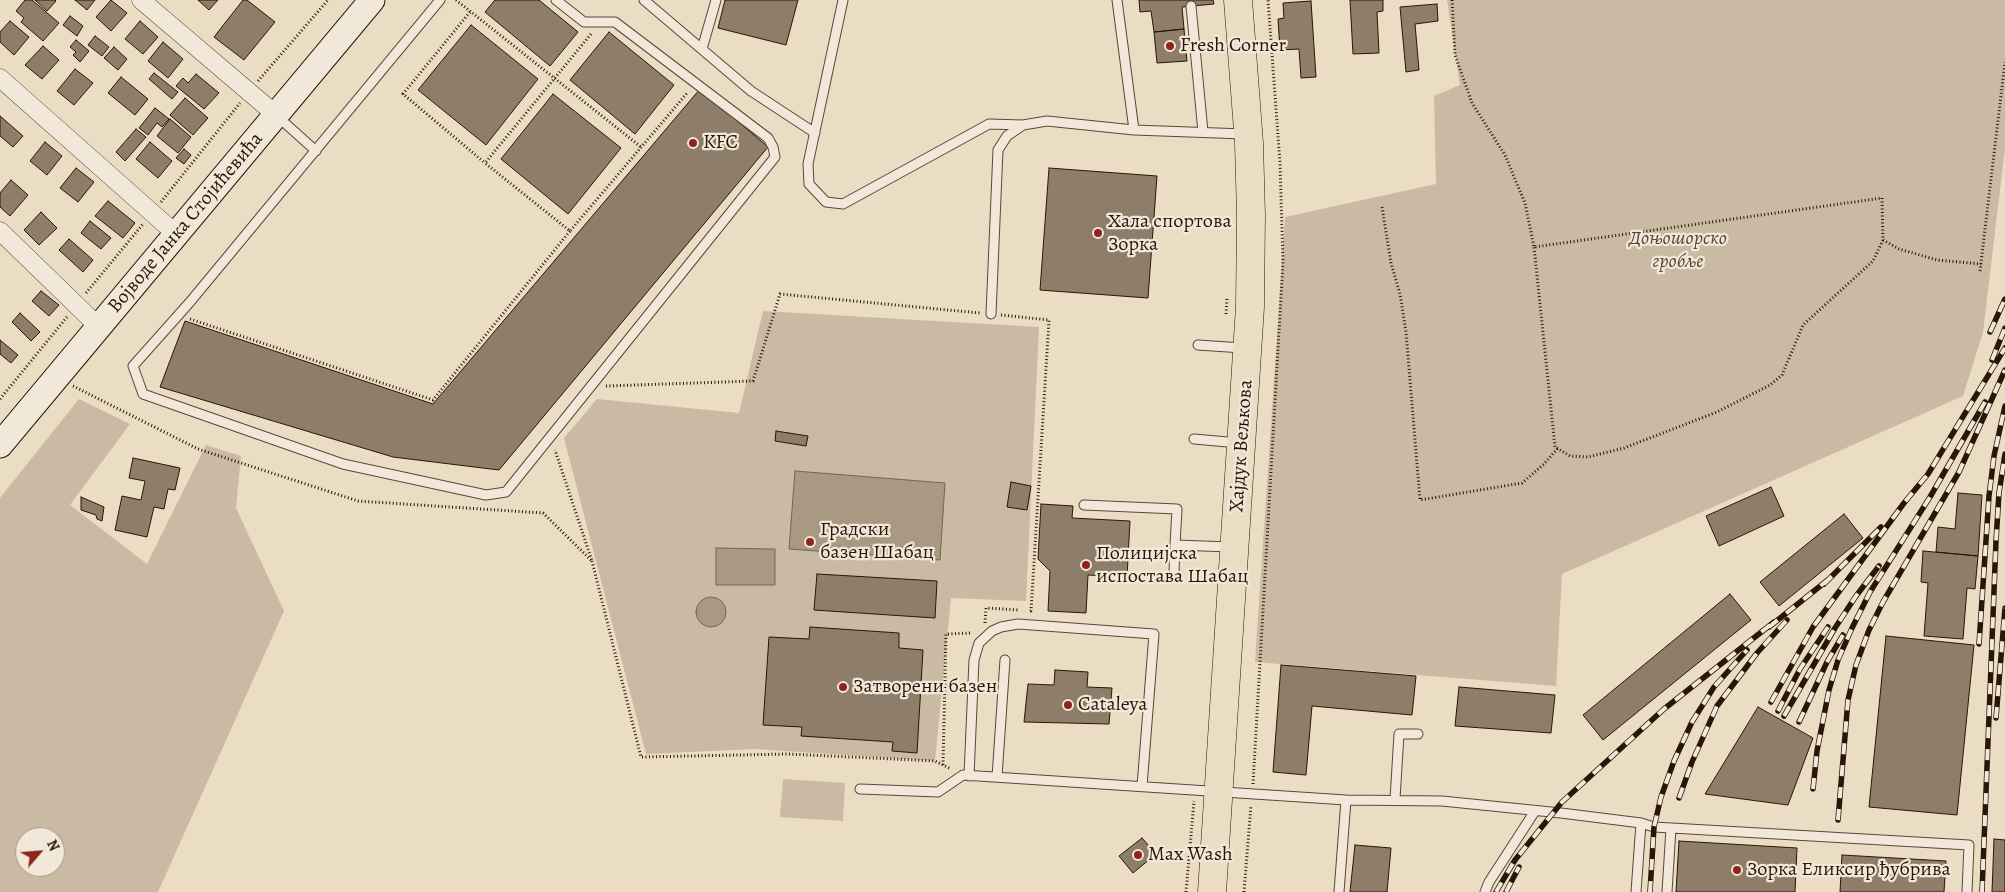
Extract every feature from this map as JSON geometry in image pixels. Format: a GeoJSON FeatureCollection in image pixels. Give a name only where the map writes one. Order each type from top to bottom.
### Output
{"type":"FeatureCollection","features":[{"type":"Feature","properties":{"kind":"main road","name":"Хајдук Вељкова"},"geometry":{"type":"LineString","coordinates":[[1212,892],[1207,790],[1234,548],[1242,444],[1237,347],[1251,233],[1248,134],[1238,0]]}},
{"type":"Feature","properties":{"kind":"street"},"geometry":{"type":"LineString","coordinates":[[141,0],[275,114]]}},
{"type":"Feature","properties":{"kind":"street","name":"Војводе Јанка Стојићевића"},"geometry":{"type":"LineString","coordinates":[[0,446],[372,0]]}},
{"type":"Feature","properties":{"kind":"street"},"geometry":{"type":"LineString","coordinates":[[0,78],[176,234]]}},
{"type":"Feature","properties":{"kind":"street"},"geometry":{"type":"LineString","coordinates":[[0,231],[99,327]]}},
{"type":"Feature","properties":{"kind":"lane"},"geometry":{"type":"LineString","coordinates":[[440,0],[316,151],[133,366],[143,394],[343,464],[486,495],[506,492],[775,157],[773,147],[768,138],[615,22],[584,22],[556,0]]}},
{"type":"Feature","properties":{"kind":"lane"},"geometry":{"type":"LineString","coordinates":[[644,0],[751,91],[815,133]]}},
{"type":"Feature","properties":{"kind":"lane"},"geometry":{"type":"LineString","coordinates":[[702,48],[716,0]]}},
{"type":"Feature","properties":{"kind":"lane"},"geometry":{"type":"LineString","coordinates":[[843,0],[808,164],[809,184],[826,202],[843,204],[989,124],[1023,125],[1047,120],[1134,130],[1248,134]]}},
{"type":"Feature","properties":{"kind":"lane"},"geometry":{"type":"LineString","coordinates":[[1117,0],[1134,130]]}},
{"type":"Feature","properties":{"kind":"lane"},"geometry":{"type":"LineString","coordinates":[[1191,6],[1203,132]]}},
{"type":"Feature","properties":{"kind":"lane"},"geometry":{"type":"LineString","coordinates":[[275,114],[316,151]]}},
{"type":"Feature","properties":{"kind":"lane"},"geometry":{"type":"LineString","coordinates":[[991,314],[998,150],[1007,136],[1023,125]]}},
{"type":"Feature","properties":{"kind":"lane"},"geometry":{"type":"LineString","coordinates":[[1198,345],[1237,347]]}},
{"type":"Feature","properties":{"kind":"lane"},"geometry":{"type":"LineString","coordinates":[[1194,439],[1242,444]]}},
{"type":"Feature","properties":{"kind":"lane"},"geometry":{"type":"LineString","coordinates":[[1084,505],[1177,509],[1174,572]]}},
{"type":"Feature","properties":{"kind":"lane"},"geometry":{"type":"LineString","coordinates":[[1175,545],[1234,548]]}},
{"type":"Feature","properties":{"kind":"lane"},"geometry":{"type":"LineString","coordinates":[[966,775],[974,660],[979,643],[992,631],[1001,627],[1018,624],[1154,634],[1142,786]]}},
{"type":"Feature","properties":{"kind":"lane"},"geometry":{"type":"LineString","coordinates":[[997,777],[1005,660]]}},
{"type":"Feature","properties":{"kind":"lane"},"geometry":{"type":"LineString","coordinates":[[1395,799],[1399,734],[1418,734]]}},
{"type":"Feature","properties":{"kind":"lane"},"geometry":{"type":"LineString","coordinates":[[860,789],[938,792],[966,775],[1346,800],[1395,799],[1442,801],[1641,823],[1654,827],[1969,845],[1967,892]]}},
{"type":"Feature","properties":{"kind":"lane"},"geometry":{"type":"LineString","coordinates":[[1339,892],[1346,800]]}},
{"type":"Feature","properties":{"kind":"lane"},"geometry":{"type":"LineString","coordinates":[[1485,892],[1489,882],[1535,811]]}},
{"type":"Feature","properties":{"kind":"lane"},"geometry":{"type":"LineString","coordinates":[[1636,892],[1641,823]]}},
{"type":"Feature","properties":{"kind":"lane"},"geometry":{"type":"LineString","coordinates":[[1667,892],[1671,828]]}},
{"type":"Feature","properties":{"kind":"path"},"geometry":{"type":"LineString","coordinates":[[456,0],[641,147]]}},
{"type":"Feature","properties":{"kind":"path"},"geometry":{"type":"LineString","coordinates":[[1244,892],[1252,793],[1283,262],[1280,163],[1268,0]]}},
{"type":"Feature","properties":{"kind":"path"},"geometry":{"type":"LineString","coordinates":[[1452,0],[1455,55],[1472,103],[1505,155],[1525,203],[1534,247],[1555,447],[1570,456],[1588,457],[1624,448],[1717,412],[1770,385],[1782,375],[1803,325],[1873,261],[1883,240],[1882,198],[1534,247]]}},
{"type":"Feature","properties":{"kind":"path"},"geometry":{"type":"LineString","coordinates":[[470,12],[403,94],[570,231]]}},
{"type":"Feature","properties":{"kind":"path"},"geometry":{"type":"LineString","coordinates":[[485,163],[601,22]]}},
{"type":"Feature","properties":{"kind":"path"},"geometry":{"type":"LineString","coordinates":[[1980,271],[2005,62]]}},
{"type":"Feature","properties":{"kind":"path"},"geometry":{"type":"LineString","coordinates":[[178,315],[433,400],[570,231],[695,82]]}},
{"type":"Feature","properties":{"kind":"path"},"geometry":{"type":"LineString","coordinates":[[1382,207],[1391,263],[1400,294],[1406,332],[1420,500],[1522,483],[1544,464],[1558,448]]}},
{"type":"Feature","properties":{"kind":"path"},"geometry":{"type":"LineString","coordinates":[[1883,240],[1899,249],[1937,260],[1981,264]]}},
{"type":"Feature","properties":{"kind":"path"},"geometry":{"type":"LineString","coordinates":[[1227,290],[1237,347]]}},
{"type":"Feature","properties":{"kind":"path"},"geometry":{"type":"LineString","coordinates":[[599,386],[753,381],[780,294],[1049,320],[1031,611],[986,608],[985,624]]}},
{"type":"Feature","properties":{"kind":"path"},"geometry":{"type":"LineString","coordinates":[[592,561],[641,757],[788,754],[935,761],[966,775]]}},
{"type":"Feature","properties":{"kind":"path"},"geometry":{"type":"LineString","coordinates":[[944,765],[946,634],[975,633]]}},
{"type":"Feature","properties":{"kind":"path"},"geometry":{"type":"LineString","coordinates":[[1186,892],[1207,790]]}},
{"type":"Feature","properties":{"kind":"green space","name":"Доњошорско гробље"},"geometry":{"type":"Polygon","coordinates":[[[1447,0],[2005,0],[2005,148],[1983,332],[1963,396],[1562,574],[1556,686],[1255,662],[1285,217],[1436,184],[1434,96],[1460,85],[1447,0]]]}},
{"type":"Feature","properties":{"kind":"green space","name":"Градски базен Шабац"},"geometry":{"type":"Polygon","coordinates":[[[763,311],[1039,327],[1026,601],[951,598],[935,761],[755,749],[646,754],[564,438],[597,399],[739,413],[763,311]]]}},
{"type":"Feature","properties":{"kind":"green space"},"geometry":{"type":"Polygon","coordinates":[[[79,399],[130,424],[70,505],[147,564],[206,445],[241,456],[236,508],[284,611],[158,892],[0,892],[0,498],[79,399]]]}},
{"type":"Feature","properties":{"kind":"green space"},"geometry":{"type":"Polygon","coordinates":[[[783,779],[845,783],[843,821],[780,817],[783,779]]]}},
{"type":"Feature","properties":{"kind":"shaded area"},"geometry":{"type":"Polygon","coordinates":[[[795,471],[945,483],[940,560],[789,549],[795,471]]]}},
{"type":"Feature","properties":{"kind":"shaded area"},"geometry":{"type":"Polygon","coordinates":[[[716,548],[775,549],[775,585],[716,585],[716,548]]]}},
{"type":"Feature","properties":{"kind":"shaded area"},"geometry":{"type":"Polygon","coordinates":[[[711,597],[721,602],[726,612],[721,622],[711,627],[701,622],[696,612],[701,602],[711,597]]]}},
{"type":"Feature","properties":{"kind":"building"},"geometry":{"type":"Polygon","coordinates":[[[25,0],[32,0],[59,23],[43,41],[21,22],[24,18],[16,11],[25,0]]]}},
{"type":"Feature","properties":{"kind":"building"},"geometry":{"type":"Polygon","coordinates":[[[35,0],[55,0],[56,1],[47,11],[35,0]]]}},
{"type":"Feature","properties":{"kind":"building"},"geometry":{"type":"Polygon","coordinates":[[[75,0],[95,0],[87,10],[75,0]]]}},
{"type":"Feature","properties":{"kind":"building"},"geometry":{"type":"Polygon","coordinates":[[[111,0],[127,13],[111,31],[96,17],[111,0]]]}},
{"type":"Feature","properties":{"kind":"building"},"geometry":{"type":"Polygon","coordinates":[[[198,0],[218,0],[209,10],[198,0]]]}},
{"type":"Feature","properties":{"kind":"building"},"geometry":{"type":"Polygon","coordinates":[[[243,0],[247,0],[275,22],[244,60],[214,37],[243,0]]]}},
{"type":"Feature","properties":{"kind":"building"},"geometry":{"type":"Polygon","coordinates":[[[495,0],[539,0],[578,32],[550,66],[485,12],[495,0]]]}},
{"type":"Feature","properties":{"kind":"building"},"geometry":{"type":"Polygon","coordinates":[[[725,0],[798,0],[786,45],[718,28],[725,0]]]}},
{"type":"Feature","properties":{"kind":"building"},"geometry":{"type":"Polygon","coordinates":[[[1139,0],[1213,0],[1214,4],[1182,7],[1184,29],[1154,32],[1151,11],[1140,12],[1139,0]]]}},
{"type":"Feature","properties":{"kind":"building"},"geometry":{"type":"Polygon","coordinates":[[[1350,0],[1383,0],[1383,11],[1377,12],[1379,53],[1353,54],[1350,0]]]}},
{"type":"Feature","properties":{"kind":"building"},"geometry":{"type":"Polygon","coordinates":[[[1311,1],[1316,77],[1301,78],[1299,49],[1280,50],[1278,19],[1284,18],[1283,3],[1311,1]]]}},
{"type":"Feature","properties":{"kind":"building"},"geometry":{"type":"Polygon","coordinates":[[[1437,4],[1438,21],[1415,24],[1419,70],[1406,72],[1400,7],[1437,4]]]}},
{"type":"Feature","properties":{"kind":"building"},"geometry":{"type":"Polygon","coordinates":[[[70,16],[83,26],[77,36],[63,25],[70,16]]]}},
{"type":"Feature","properties":{"kind":"building"},"geometry":{"type":"Polygon","coordinates":[[[10,21],[29,37],[14,55],[0,42],[0,32],[10,21]]]}},
{"type":"Feature","properties":{"kind":"building"},"geometry":{"type":"Polygon","coordinates":[[[140,21],[158,37],[143,54],[125,39],[140,21]]]}},
{"type":"Feature","properties":{"kind":"building"},"geometry":{"type":"Polygon","coordinates":[[[471,25],[538,79],[486,145],[418,90],[471,25]]]}},
{"type":"Feature","properties":{"kind":"building","name":"Fresh Corner"},"geometry":{"type":"Polygon","coordinates":[[[1184,29],[1187,61],[1157,63],[1154,32],[1184,29]]]}},
{"type":"Feature","properties":{"kind":"building"},"geometry":{"type":"Polygon","coordinates":[[[609,32],[674,85],[635,134],[570,80],[609,32]]]}},
{"type":"Feature","properties":{"kind":"building"},"geometry":{"type":"Polygon","coordinates":[[[95,36],[109,47],[102,56],[88,45],[95,36]]]}},
{"type":"Feature","properties":{"kind":"building"},"geometry":{"type":"Polygon","coordinates":[[[76,40],[89,51],[80,62],[73,55],[76,52],[70,47],[76,40]]]}},
{"type":"Feature","properties":{"kind":"building"},"geometry":{"type":"Polygon","coordinates":[[[163,42],[183,59],[168,78],[148,61],[163,42]]]}},
{"type":"Feature","properties":{"kind":"building"},"geometry":{"type":"Polygon","coordinates":[[[43,46],[59,60],[42,79],[25,65],[43,46]]]}},
{"type":"Feature","properties":{"kind":"building"},"geometry":{"type":"Polygon","coordinates":[[[114,47],[127,59],[118,70],[104,58],[114,47]]]}},
{"type":"Feature","properties":{"kind":"building"},"geometry":{"type":"Polygon","coordinates":[[[75,69],[93,83],[74,105],[57,91],[75,69]]]}},
{"type":"Feature","properties":{"kind":"building"},"geometry":{"type":"Polygon","coordinates":[[[154,73],[178,92],[172,99],[149,79],[154,73]]]}},
{"type":"Feature","properties":{"kind":"building"},"geometry":{"type":"Polygon","coordinates":[[[196,74],[219,93],[204,109],[176,86],[183,78],[188,83],[196,74]]]}},
{"type":"Feature","properties":{"kind":"building"},"geometry":{"type":"Polygon","coordinates":[[[121,77],[148,99],[135,115],[108,93],[121,77]]]}},
{"type":"Feature","properties":{"kind":"building"},"geometry":{"type":"Polygon","coordinates":[[[700,89],[768,147],[499,470],[393,457],[160,387],[185,321],[433,404],[700,89]]]}},
{"type":"Feature","properties":{"kind":"building"},"geometry":{"type":"Polygon","coordinates":[[[553,94],[621,148],[568,214],[501,159],[553,94]]]}},
{"type":"Feature","properties":{"kind":"building"},"geometry":{"type":"Polygon","coordinates":[[[185,98],[208,118],[193,135],[170,115],[185,98]]]}},
{"type":"Feature","properties":{"kind":"building"},"geometry":{"type":"Polygon","coordinates":[[[155,108],[169,119],[162,127],[157,123],[148,135],[139,128],[155,108]]]}},
{"type":"Feature","properties":{"kind":"building"},"geometry":{"type":"Polygon","coordinates":[[[0,116],[23,136],[13,147],[0,136],[0,116]]]}},
{"type":"Feature","properties":{"kind":"building"},"geometry":{"type":"Polygon","coordinates":[[[170,119],[191,137],[178,153],[157,136],[170,119]]]}},
{"type":"Feature","properties":{"kind":"building"},"geometry":{"type":"Polygon","coordinates":[[[136,129],[146,137],[125,161],[116,152],[136,129]]]}},
{"type":"Feature","properties":{"kind":"building"},"geometry":{"type":"Polygon","coordinates":[[[45,142],[62,156],[47,175],[30,161],[45,142]]]}},
{"type":"Feature","properties":{"kind":"building"},"geometry":{"type":"Polygon","coordinates":[[[150,142],[172,161],[158,178],[136,159],[150,142]]]}},
{"type":"Feature","properties":{"kind":"building"},"geometry":{"type":"Polygon","coordinates":[[[184,149],[191,155],[184,164],[176,158],[184,149]]]}},
{"type":"Feature","properties":{"kind":"building"},"geometry":{"type":"Polygon","coordinates":[[[76,168],[94,182],[78,202],[60,188],[76,168]]]}},
{"type":"Feature","properties":{"kind":"building","name":"Хала спортова Зорка"},"geometry":{"type":"Polygon","coordinates":[[[1049,168],[1157,176],[1148,298],[1040,290],[1049,168]]]}},
{"type":"Feature","properties":{"kind":"building"},"geometry":{"type":"Polygon","coordinates":[[[11,180],[28,195],[10,216],[0,207],[0,193],[11,180]]]}},
{"type":"Feature","properties":{"kind":"building"},"geometry":{"type":"Polygon","coordinates":[[[108,201],[135,223],[123,238],[95,216],[108,201]]]}},
{"type":"Feature","properties":{"kind":"building"},"geometry":{"type":"Polygon","coordinates":[[[41,212],[57,228],[39,245],[24,230],[41,212]]]}},
{"type":"Feature","properties":{"kind":"building"},"geometry":{"type":"Polygon","coordinates":[[[90,221],[111,238],[101,249],[81,233],[90,221]]]}},
{"type":"Feature","properties":{"kind":"building"},"geometry":{"type":"Polygon","coordinates":[[[69,239],[93,260],[83,272],[59,250],[69,239]]]}},
{"type":"Feature","properties":{"kind":"building"},"geometry":{"type":"Polygon","coordinates":[[[41,291],[59,305],[49,316],[32,301],[41,291]]]}},
{"type":"Feature","properties":{"kind":"building"},"geometry":{"type":"Polygon","coordinates":[[[20,313],[40,332],[31,341],[12,322],[20,313]]]}},
{"type":"Feature","properties":{"kind":"building"},"geometry":{"type":"Polygon","coordinates":[[[0,340],[18,355],[11,363],[0,354],[0,340]]]}},
{"type":"Feature","properties":{"kind":"building"},"geometry":{"type":"Polygon","coordinates":[[[776,431],[808,436],[806,446],[775,441],[776,431]]]}},
{"type":"Feature","properties":{"kind":"building"},"geometry":{"type":"Polygon","coordinates":[[[133,458],[180,468],[175,490],[168,489],[164,509],[154,507],[147,537],[115,530],[122,496],[141,500],[145,481],[129,478],[133,458]]]}},
{"type":"Feature","properties":{"kind":"building"},"geometry":{"type":"Polygon","coordinates":[[[1011,482],[1031,486],[1027,510],[1007,507],[1011,482]]]}},
{"type":"Feature","properties":{"kind":"building"},"geometry":{"type":"Polygon","coordinates":[[[1771,487],[1784,516],[1719,546],[1706,516],[1771,487]]]}},
{"type":"Feature","properties":{"kind":"building"},"geometry":{"type":"Polygon","coordinates":[[[1958,493],[1982,495],[1978,556],[1936,552],[1938,527],[1955,529],[1958,493]]]}},
{"type":"Feature","properties":{"kind":"building"},"geometry":{"type":"Polygon","coordinates":[[[81,497],[104,507],[102,521],[97,519],[96,515],[81,510],[81,497]]]}},
{"type":"Feature","properties":{"kind":"building","name":"Полицијска испостава Шабац"},"geometry":{"type":"Polygon","coordinates":[[[1041,504],[1073,506],[1072,518],[1130,521],[1127,577],[1088,575],[1086,613],[1048,611],[1050,571],[1038,559],[1041,504]]]}},
{"type":"Feature","properties":{"kind":"building"},"geometry":{"type":"Polygon","coordinates":[[[1844,514],[1863,538],[1779,606],[1760,582],[1844,514]]]}},
{"type":"Feature","properties":{"kind":"building"},"geometry":{"type":"Polygon","coordinates":[[[1923,551],[1978,556],[1975,589],[1967,588],[1963,639],[1924,636],[1928,583],[1921,582],[1923,551]]]}},
{"type":"Feature","properties":{"kind":"building"},"geometry":{"type":"Polygon","coordinates":[[[817,574],[937,581],[935,618],[814,610],[817,574]]]}},
{"type":"Feature","properties":{"kind":"building"},"geometry":{"type":"Polygon","coordinates":[[[1730,594],[1751,620],[1603,740],[1583,715],[1730,594]]]}},
{"type":"Feature","properties":{"kind":"building","name":"Затворени базен"},"geometry":{"type":"Polygon","coordinates":[[[810,627],[899,633],[899,648],[923,650],[917,753],[892,751],[893,742],[801,736],[802,727],[763,725],[769,637],[809,639],[810,627]]]}},
{"type":"Feature","properties":{"kind":"building"},"geometry":{"type":"Polygon","coordinates":[[[1886,636],[1974,645],[1957,815],[1869,807],[1886,636]]]}},
{"type":"Feature","properties":{"kind":"building"},"geometry":{"type":"Polygon","coordinates":[[[1281,665],[1416,676],[1412,715],[1312,706],[1306,775],[1273,772],[1281,665]]]}},
{"type":"Feature","properties":{"kind":"building","name":"Cataleya"},"geometry":{"type":"Polygon","coordinates":[[[1055,670],[1088,672],[1087,687],[1112,688],[1109,724],[1024,722],[1028,684],[1054,685],[1055,670]]]}},
{"type":"Feature","properties":{"kind":"building"},"geometry":{"type":"Polygon","coordinates":[[[1459,687],[1555,695],[1551,733],[1455,726],[1459,687]]]}},
{"type":"Feature","properties":{"kind":"building"},"geometry":{"type":"Polygon","coordinates":[[[1758,707],[1813,738],[1788,805],[1705,794],[1758,707]]]}},
{"type":"Feature","properties":{"kind":"building","name":"Max Wash"},"geometry":{"type":"Polygon","coordinates":[[[1142,838],[1156,854],[1133,873],[1119,856],[1142,838]]]}},
{"type":"Feature","properties":{"kind":"building"},"geometry":{"type":"Polygon","coordinates":[[[1994,839],[2005,840],[2005,892],[1992,892],[1994,839]]]}},
{"type":"Feature","properties":{"kind":"building","name":"Зорка Еликсир ђубрива"},"geometry":{"type":"Polygon","coordinates":[[[1679,841],[1797,848],[1795,892],[1676,892],[1679,841]]]}},
{"type":"Feature","properties":{"kind":"building"},"geometry":{"type":"Polygon","coordinates":[[[1355,845],[1391,848],[1387,892],[1350,892],[1355,845]]]}},
{"type":"Feature","properties":{"kind":"building"},"geometry":{"type":"Polygon","coordinates":[[[1842,855],[1946,861],[1944,892],[1840,892],[1842,855]]]}},
{"type":"Feature","properties":{"kind":"railway"},"geometry":{"type":"LineString","coordinates":[[1990,332],[2005,299]]}},
{"type":"Feature","properties":{"kind":"railway"},"geometry":{"type":"LineString","coordinates":[[1992,360],[2005,328]]}},
{"type":"Feature","properties":{"kind":"railway"},"geometry":{"type":"LineString","coordinates":[[1771,702],[1813,627],[1904,503],[1928,474],[2005,348]]}},
{"type":"Feature","properties":{"kind":"railway"},"geometry":{"type":"LineString","coordinates":[[1838,820],[1848,700],[1856,665],[1869,630],[1883,602],[1959,472],[2005,370]]}},
{"type":"Feature","properties":{"kind":"railway"},"geometry":{"type":"LineString","coordinates":[[1813,789],[1817,751],[1829,690],[1838,660],[1852,628],[1870,592],[1930,497],[1985,402]]}},
{"type":"Feature","properties":{"kind":"railway"},"geometry":{"type":"LineString","coordinates":[[1979,644],[1989,496],[1994,456],[2005,406]]}},
{"type":"Feature","properties":{"kind":"railway"},"geometry":{"type":"LineString","coordinates":[[1982,892],[1996,541],[1999,493],[2005,454]]}},
{"type":"Feature","properties":{"kind":"railway"},"geometry":{"type":"LineString","coordinates":[[1824,584],[1881,527]]}},
{"type":"Feature","properties":{"kind":"railway"},"geometry":{"type":"LineString","coordinates":[[1784,716],[1835,628],[1879,566]]}},
{"type":"Feature","properties":{"kind":"railway"},"geometry":{"type":"LineString","coordinates":[[1769,627],[1829,579]]}},
{"type":"Feature","properties":{"kind":"railway"},"geometry":{"type":"LineString","coordinates":[[1996,718],[2005,608]]}},
{"type":"Feature","properties":{"kind":"railway"},"geometry":{"type":"LineString","coordinates":[[1679,798],[1692,762],[1717,706],[1757,653],[1787,620]]}},
{"type":"Feature","properties":{"kind":"railway"},"geometry":{"type":"LineString","coordinates":[[1496,892],[1515,860],[1562,802],[1664,709],[1774,622]]}},
{"type":"Feature","properties":{"kind":"railway"},"geometry":{"type":"LineString","coordinates":[[1778,711],[1800,669],[1828,627]]}},
{"type":"Feature","properties":{"kind":"railway"},"geometry":{"type":"LineString","coordinates":[[1799,722],[1827,662],[1843,635]]}},
{"type":"Feature","properties":{"kind":"railway"},"geometry":{"type":"LineString","coordinates":[[1650,892],[1654,827],[1661,797],[1674,761],[1692,722],[1714,687],[1747,650]]}},
{"type":"Feature","properties":{"kind":"railway"},"geometry":{"type":"LineString","coordinates":[[1506,892],[1519,867]]}},
{"type":"Feature","properties":{"kind":"place","name":"Fresh Corner"},"geometry":{"type":"Point","coordinates":[1170,46]}},
{"type":"Feature","properties":{"kind":"place","name":"KFC"},"geometry":{"type":"Point","coordinates":[693,143]}},
{"type":"Feature","properties":{"kind":"place","name":"Хала спортова Зорка"},"geometry":{"type":"Point","coordinates":[1098,233]}},
{"type":"Feature","properties":{"kind":"place","name":"Градски базен Шабац"},"geometry":{"type":"Point","coordinates":[810,542]}},
{"type":"Feature","properties":{"kind":"place","name":"Полицијска испостава Шабац"},"geometry":{"type":"Point","coordinates":[1086,565]}},
{"type":"Feature","properties":{"kind":"place","name":"Затворени базен"},"geometry":{"type":"Point","coordinates":[843,687]}},
{"type":"Feature","properties":{"kind":"place","name":"Cataleya"},"geometry":{"type":"Point","coordinates":[1068,705]}},
{"type":"Feature","properties":{"kind":"place","name":"Max Wash"},"geometry":{"type":"Point","coordinates":[1138,855]}},
{"type":"Feature","properties":{"kind":"place","name":"Зорка Еликсир ђубрива"},"geometry":{"type":"Point","coordinates":[1737,870]}}]}
